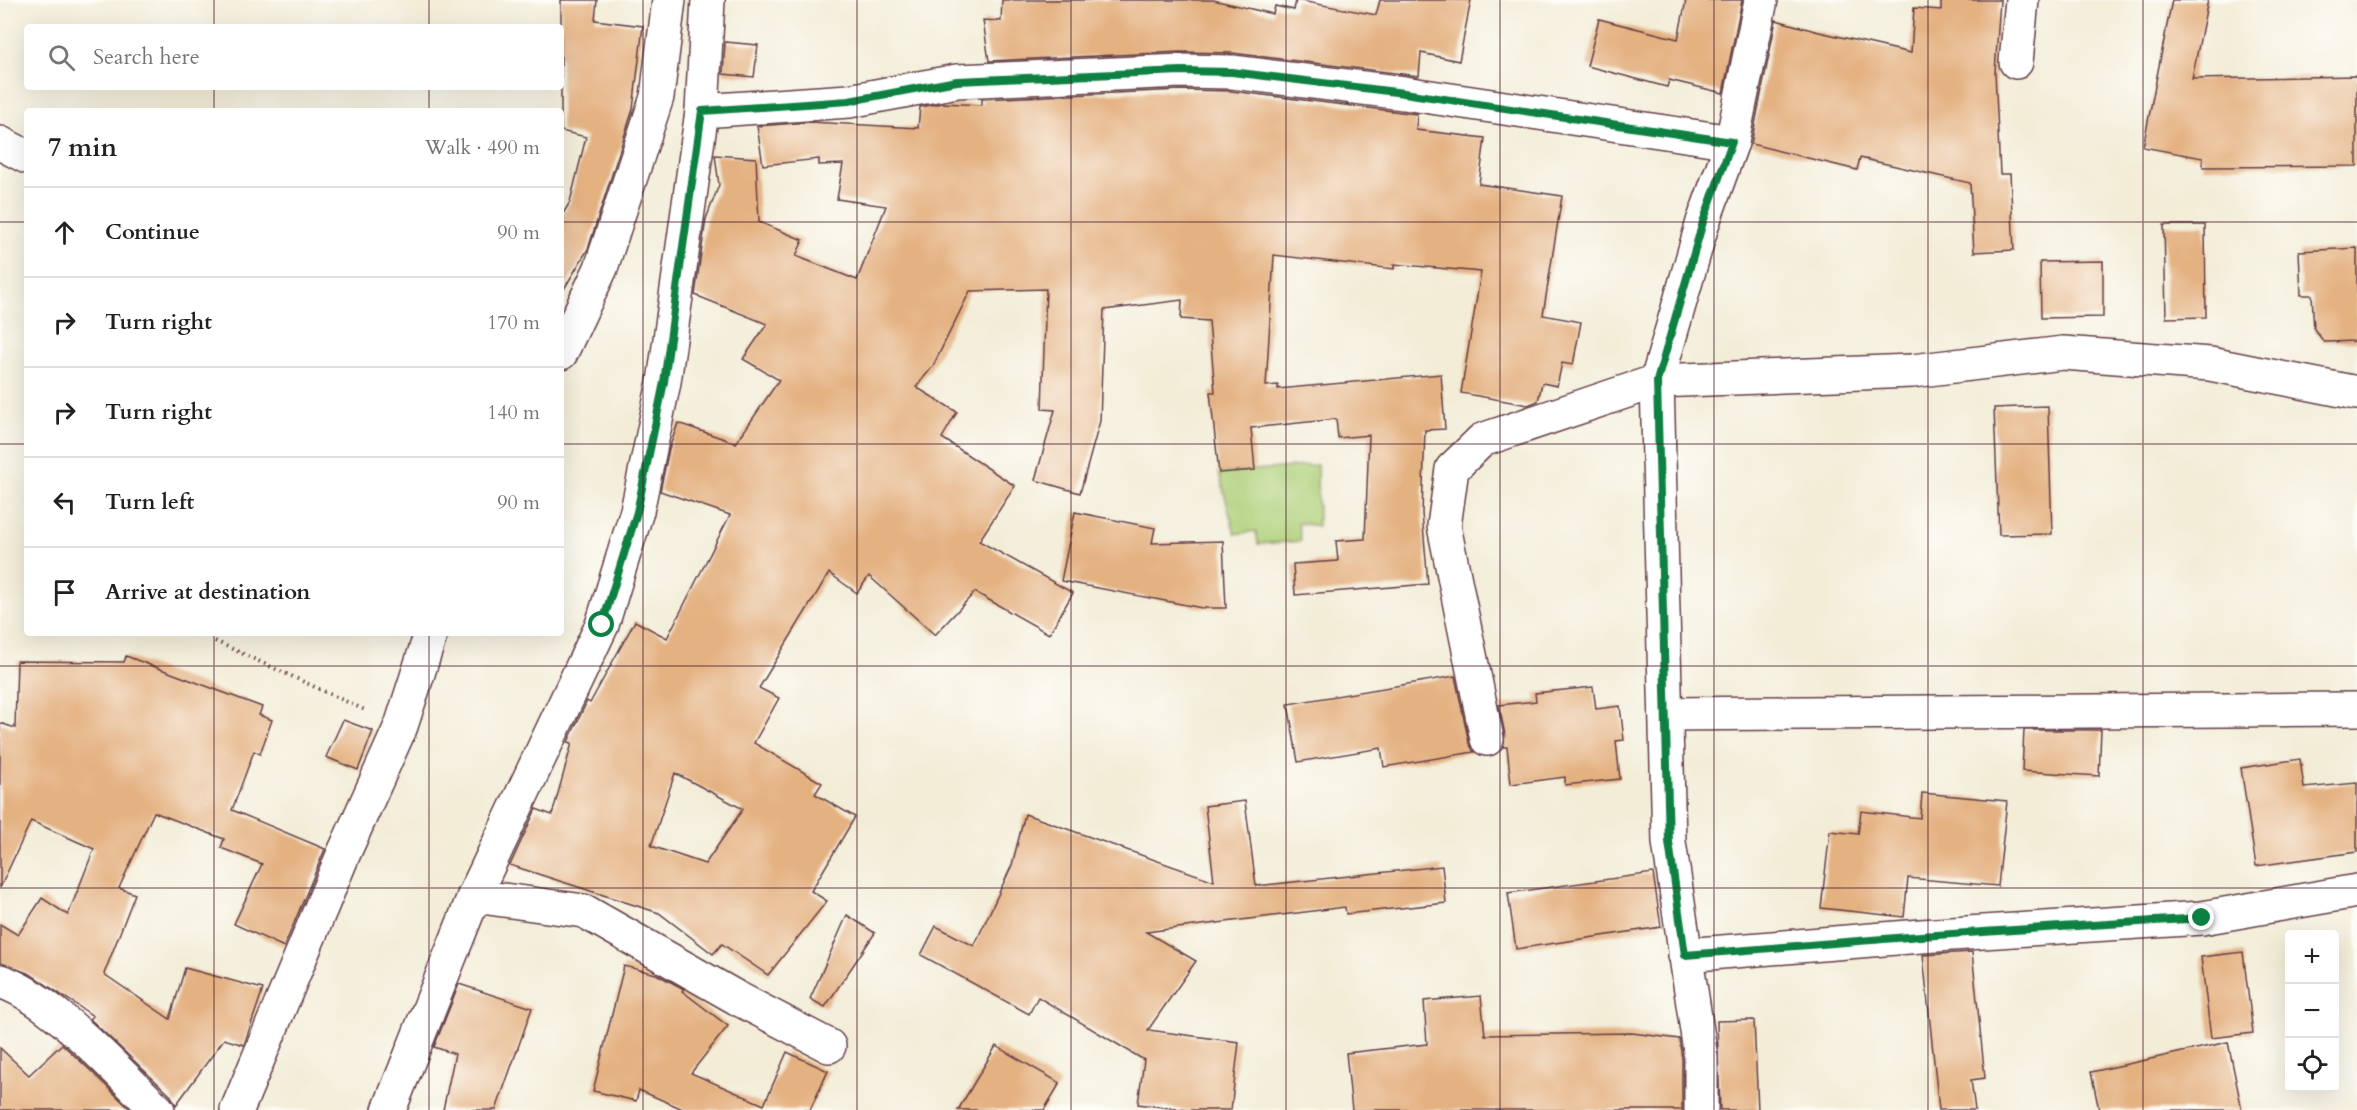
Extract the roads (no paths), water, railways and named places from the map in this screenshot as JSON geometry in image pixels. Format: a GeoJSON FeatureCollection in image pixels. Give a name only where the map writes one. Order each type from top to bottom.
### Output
{"type":"FeatureCollection","features":[{"type":"Feature","properties":{"kind":"street"},"geometry":{"type":"LineString","coordinates":[[564,347],[601,268],[657,96],[669,0]]}},
{"type":"Feature","properties":{"kind":"street"},"geometry":{"type":"LineString","coordinates":[[389,1110],[474,896],[602,625],[637,512],[664,382],[702,111],[708,0]]}},
{"type":"Feature","properties":{"kind":"street"},"geometry":{"type":"LineString","coordinates":[[1701,1110],[1701,1058],[1669,842],[1657,381],[1703,222],[1732,142],[1761,0]]}},
{"type":"Feature","properties":{"kind":"street"},"geometry":{"type":"LineString","coordinates":[[2016,62],[2022,0]]}},
{"type":"Feature","properties":{"kind":"street"},"geometry":{"type":"LineString","coordinates":[[702,111],[849,101],[957,81],[1192,71],[1232,72],[1404,93],[1732,142]]}},
{"type":"Feature","properties":{"kind":"street"},"geometry":{"type":"LineString","coordinates":[[0,143],[24,155]]}},
{"type":"Feature","properties":{"kind":"street"},"geometry":{"type":"LineString","coordinates":[[1487,739],[1444,526],[1452,469],[1482,440],[1657,381],[1912,371],[2063,353],[2210,364],[2357,393]]}},
{"type":"Feature","properties":{"kind":"street"},"geometry":{"type":"LineString","coordinates":[[237,1110],[339,866],[401,726],[430,636]]}},
{"type":"Feature","properties":{"kind":"street"},"geometry":{"type":"LineString","coordinates":[[1666,714],[2357,710]]}},
{"type":"Feature","properties":{"kind":"street"},"geometry":{"type":"LineString","coordinates":[[1685,955],[1921,936],[2202,918],[2357,891]]}},
{"type":"Feature","properties":{"kind":"street"},"geometry":{"type":"LineString","coordinates":[[474,896],[584,911],[737,998],[829,1046]]}},
{"type":"Feature","properties":{"kind":"street"},"geometry":{"type":"LineString","coordinates":[[0,981],[13,985],[58,1017],[158,1110]]}}]}
